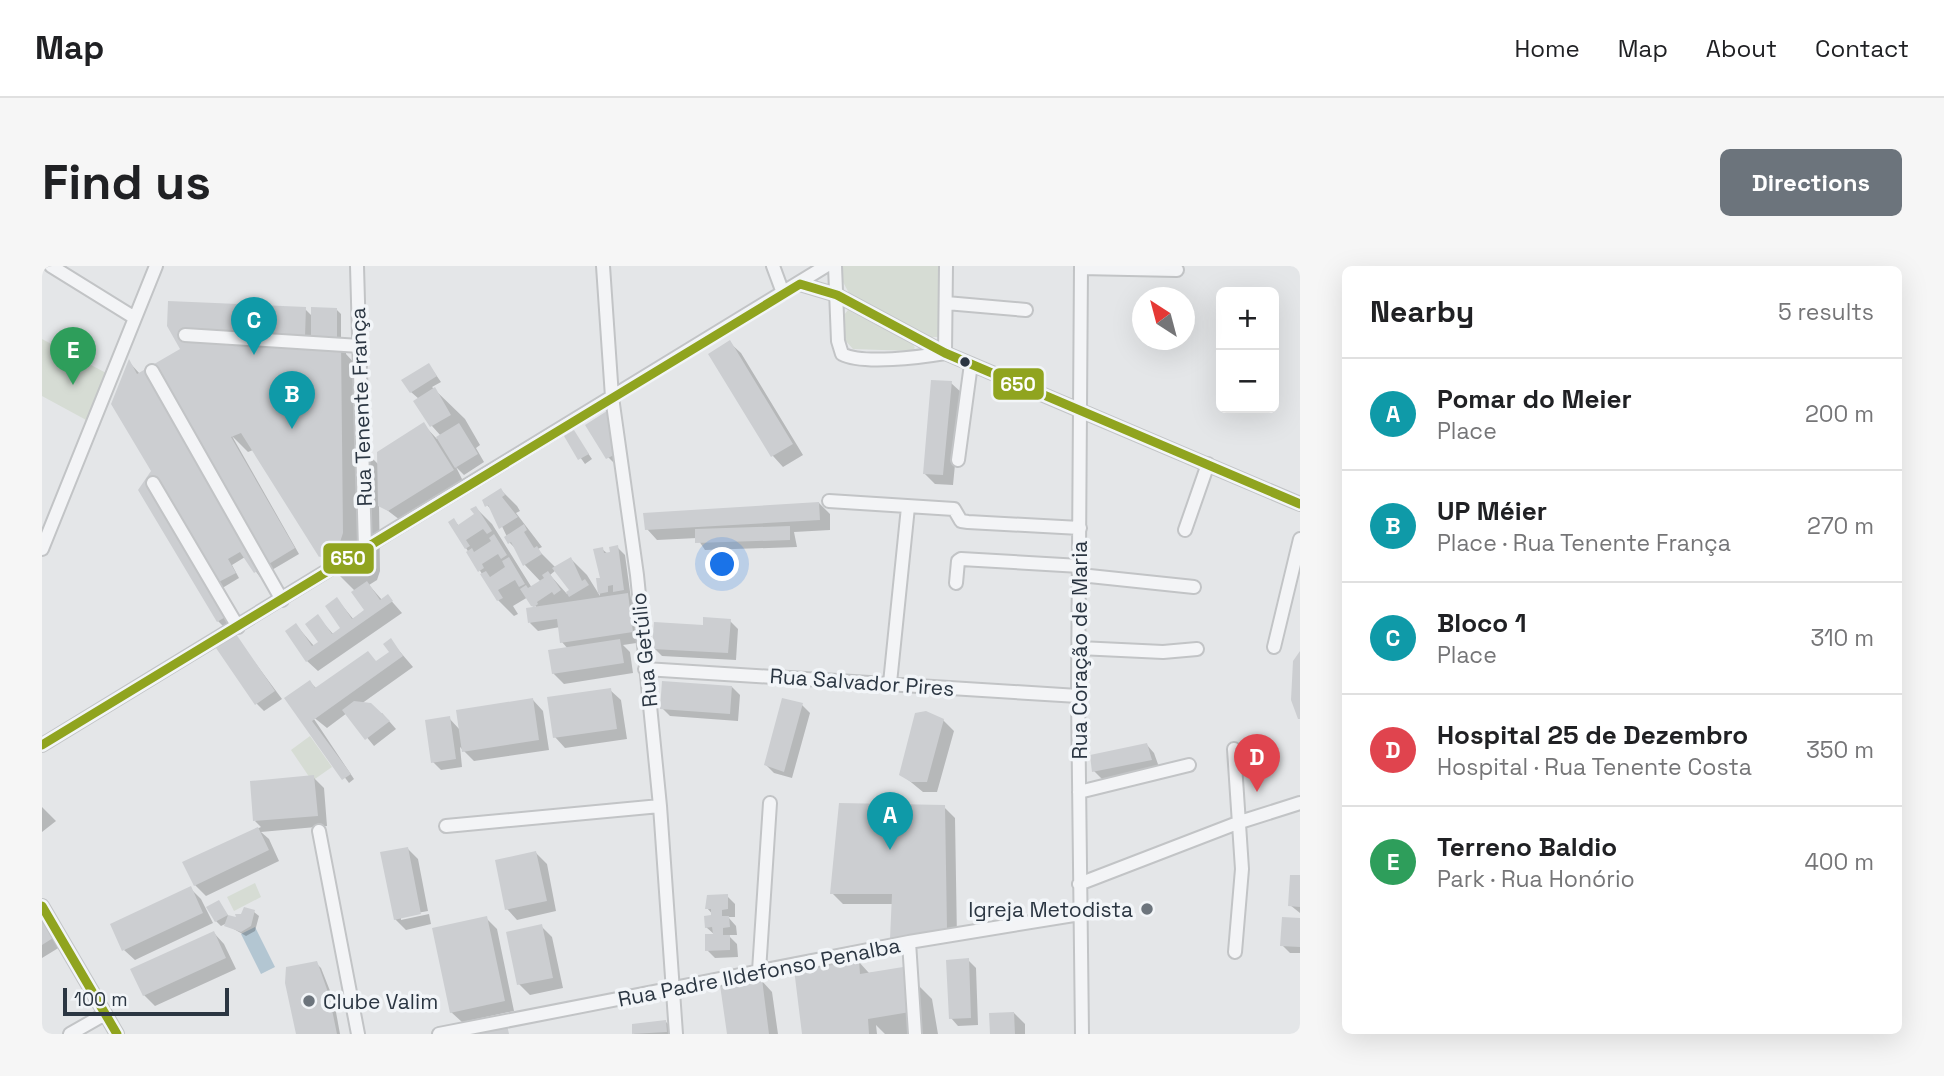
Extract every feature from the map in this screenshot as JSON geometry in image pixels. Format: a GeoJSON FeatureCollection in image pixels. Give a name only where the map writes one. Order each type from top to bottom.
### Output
{"type":"FeatureCollection","features":[{"type":"Feature","properties":{"kind":"street"},"geometry":{"type":"LineString","coordinates":[[51,266],[135,318]]}},
{"type":"Feature","properties":{"kind":"street"},"geometry":{"type":"LineString","coordinates":[[42,547],[156,266]]}},
{"type":"Feature","properties":{"kind":"street","name":"Rua Tenente França"},"geometry":{"type":"LineString","coordinates":[[357,266],[365,548]]}},
{"type":"Feature","properties":{"kind":"street","name":"Rua Getúlio"},"geometry":{"type":"LineString","coordinates":[[603,266],[612,397],[634,551],[660,806],[677,1034]]}},
{"type":"Feature","properties":{"kind":"street"},"geometry":{"type":"LineString","coordinates":[[773,266],[783,293]]}},
{"type":"Feature","properties":{"kind":"street"},"geometry":{"type":"LineString","coordinates":[[42,745],[800,284],[825,266]]}},
{"type":"Feature","properties":{"kind":"street"},"geometry":{"type":"LineString","coordinates":[[835,266],[839,350],[845,356],[921,357],[945,353]]}},
{"type":"Feature","properties":{"kind":"street"},"geometry":{"type":"LineString","coordinates":[[945,353],[946,266]]}},
{"type":"Feature","properties":{"kind":"street"},"geometry":{"type":"LineString","coordinates":[[1081,267],[1177,270]]}},
{"type":"Feature","properties":{"kind":"street","name":"Rua Coração de Maria"},"geometry":{"type":"LineString","coordinates":[[1081,267],[1078,696],[1082,1034]]}},
{"type":"Feature","properties":{"kind":"street"},"geometry":{"type":"LineString","coordinates":[[800,284],[837,295],[945,353],[1300,503]]}},
{"type":"Feature","properties":{"kind":"street"},"geometry":{"type":"LineString","coordinates":[[946,303],[1026,310]]}},
{"type":"Feature","properties":{"kind":"street"},"geometry":{"type":"LineString","coordinates":[[185,335],[360,346]]}},
{"type":"Feature","properties":{"kind":"street"},"geometry":{"type":"LineString","coordinates":[[958,460],[971,364]]}},
{"type":"Feature","properties":{"kind":"street"},"geometry":{"type":"LineString","coordinates":[[152,371],[282,600]]}},
{"type":"Feature","properties":{"kind":"street"},"geometry":{"type":"LineString","coordinates":[[1185,530],[1208,464]]}},
{"type":"Feature","properties":{"kind":"street"},"geometry":{"type":"LineString","coordinates":[[153,483],[238,627]]}},
{"type":"Feature","properties":{"kind":"street"},"geometry":{"type":"LineString","coordinates":[[830,501],[954,509],[961,521],[968,522],[1080,528]]}},
{"type":"Feature","properties":{"kind":"street"},"geometry":{"type":"LineString","coordinates":[[890,683],[908,507]]}},
{"type":"Feature","properties":{"kind":"street"},"geometry":{"type":"LineString","coordinates":[[1274,647],[1300,540]]}},
{"type":"Feature","properties":{"kind":"street"},"geometry":{"type":"LineString","coordinates":[[956,583],[958,561],[961,559],[1080,570],[1194,587]]}},
{"type":"Feature","properties":{"kind":"street"},"geometry":{"type":"LineString","coordinates":[[1079,648],[1163,652],[1197,649]]}},
{"type":"Feature","properties":{"kind":"street","name":"Rua Salvador Pires"},"geometry":{"type":"LineString","coordinates":[[645,669],[1078,696]]}},
{"type":"Feature","properties":{"kind":"street"},"geometry":{"type":"LineString","coordinates":[[1234,749],[1236,813],[1240,822],[1242,869],[1235,952]]}},
{"type":"Feature","properties":{"kind":"street"},"geometry":{"type":"LineString","coordinates":[[1079,792],[1189,765]]}},
{"type":"Feature","properties":{"kind":"street"},"geometry":{"type":"LineString","coordinates":[[759,971],[769,803]]}},
{"type":"Feature","properties":{"kind":"street"},"geometry":{"type":"LineString","coordinates":[[1079,884],[1240,822],[1300,803]]}},
{"type":"Feature","properties":{"kind":"street"},"geometry":{"type":"LineString","coordinates":[[446,827],[660,806]]}},
{"type":"Feature","properties":{"kind":"street"},"geometry":{"type":"LineString","coordinates":[[320,831],[358,1034]]}},
{"type":"Feature","properties":{"kind":"street"},"geometry":{"type":"LineString","coordinates":[[42,906],[117,1034]]}},
{"type":"Feature","properties":{"kind":"street","name":"Rua Padre Ildefonso Penalba"},"geometry":{"type":"LineString","coordinates":[[439,1034],[909,942],[1080,914]]}},
{"type":"Feature","properties":{"kind":"street"},"geometry":{"type":"LineString","coordinates":[[909,942],[915,1034]]}},
{"type":"Feature","properties":{"kind":"street"},"geometry":{"type":"LineString","coordinates":[[70,1034],[105,1014]]}},
{"type":"Feature","properties":{"kind":"shaded area"},"geometry":{"type":"Polygon","coordinates":[[[843,266],[940,266],[938,337],[931,337],[850,295],[843,282],[843,266]]]}},
{"type":"Feature","properties":{"kind":"shaded area"},"geometry":{"type":"Polygon","coordinates":[[[848,310],[913,344],[915,348],[911,351],[853,349],[844,339],[844,315],[848,310]]]}},
{"type":"Feature","properties":{"kind":"shaded area"},"geometry":{"type":"Polygon","coordinates":[[[42,339],[108,374],[88,421],[42,396],[42,339]]]}},
{"type":"Feature","properties":{"kind":"shaded area"},"geometry":{"type":"Polygon","coordinates":[[[310,736],[332,767],[312,781],[291,750],[310,736]]]}},
{"type":"Feature","properties":{"kind":"shaded area"},"geometry":{"type":"Polygon","coordinates":[[[255,883],[261,897],[234,911],[227,897],[255,883]]]}},
{"type":"Feature","properties":{"kind":"water"},"geometry":{"type":"Polygon","coordinates":[[[255,927],[275,967],[261,974],[241,934],[255,927]]]}},
{"type":"Feature","properties":{"kind":"building"},"geometry":{"type":"Polygon","coordinates":[[[168,301],[306,307],[305,337],[311,337],[311,307],[337,308],[337,340],[341,340],[343,533],[340,542],[319,557],[241,433],[231,437],[295,548],[254,573],[240,552],[228,559],[236,573],[215,584],[232,613],[217,622],[138,490],[151,471],[111,404],[129,359],[137,374],[180,349],[167,326],[168,301]]]}},
{"type":"Feature","properties":{"kind":"building"},"geometry":{"type":"Polygon","coordinates":[[[730,340],[793,444],[771,457],[708,354],[730,340]]]}},
{"type":"Feature","properties":{"kind":"building"},"geometry":{"type":"Polygon","coordinates":[[[429,363],[437,376],[410,393],[401,380],[429,363]]]}},
{"type":"Feature","properties":{"kind":"building"},"geometry":{"type":"Polygon","coordinates":[[[931,380],[952,381],[943,475],[923,474],[931,380]]]}},
{"type":"Feature","properties":{"kind":"building"},"geometry":{"type":"Polygon","coordinates":[[[435,387],[451,415],[430,427],[413,401],[435,387]]]}},
{"type":"Feature","properties":{"kind":"building"},"geometry":{"type":"Polygon","coordinates":[[[607,411],[611,412],[616,454],[606,459],[585,425],[607,411]]]}},
{"type":"Feature","properties":{"kind":"building"},"geometry":{"type":"Polygon","coordinates":[[[424,422],[454,470],[388,511],[378,506],[377,452],[424,422]]]}},
{"type":"Feature","properties":{"kind":"building"},"geometry":{"type":"Polygon","coordinates":[[[459,423],[478,454],[455,468],[436,437],[459,423]]]}},
{"type":"Feature","properties":{"kind":"building"},"geometry":{"type":"Polygon","coordinates":[[[574,430],[589,454],[578,460],[564,436],[574,430]]]}},
{"type":"Feature","properties":{"kind":"building"},"geometry":{"type":"Polygon","coordinates":[[[501,488],[505,495],[502,497],[518,517],[499,529],[488,505],[485,507],[482,500],[501,488]]]}},
{"type":"Feature","properties":{"kind":"building"},"geometry":{"type":"Polygon","coordinates":[[[819,502],[820,520],[645,530],[643,513],[819,502]]]}},
{"type":"Feature","properties":{"kind":"building"},"geometry":{"type":"Polygon","coordinates":[[[476,506],[492,531],[487,534],[483,529],[466,540],[470,546],[465,549],[448,522],[454,518],[458,525],[474,514],[470,509],[476,506]]]}},
{"type":"Feature","properties":{"kind":"building"},"geometry":{"type":"Polygon","coordinates":[[[524,524],[527,530],[524,532],[534,548],[537,546],[542,554],[523,566],[511,542],[508,544],[504,537],[524,524]]]}},
{"type":"Feature","properties":{"kind":"building"},"geometry":{"type":"Polygon","coordinates":[[[790,526],[790,540],[695,543],[695,529],[790,526]]]}},
{"type":"Feature","properties":{"kind":"building"},"geometry":{"type":"Polygon","coordinates":[[[494,534],[507,555],[501,559],[498,554],[482,564],[484,568],[478,572],[466,552],[472,548],[474,552],[491,541],[489,538],[494,534]]]}},
{"type":"Feature","properties":{"kind":"building"},"geometry":{"type":"Polygon","coordinates":[[[618,545],[624,590],[613,592],[613,585],[608,586],[608,592],[598,594],[596,578],[600,578],[593,549],[603,547],[604,553],[610,552],[609,547],[618,545]]]}},
{"type":"Feature","properties":{"kind":"building"},"geometry":{"type":"Polygon","coordinates":[[[509,557],[525,584],[519,587],[515,580],[498,590],[503,598],[497,601],[480,574],[486,571],[490,577],[505,567],[502,561],[509,557]]]}},
{"type":"Feature","properties":{"kind":"building"},"geometry":{"type":"Polygon","coordinates":[[[571,557],[582,581],[585,579],[589,585],[569,597],[566,592],[569,590],[552,568],[571,557]]]}},
{"type":"Feature","properties":{"kind":"building"},"geometry":{"type":"Polygon","coordinates":[[[548,571],[561,590],[554,595],[552,592],[534,607],[531,606],[520,589],[526,585],[528,588],[544,578],[542,575],[548,571]]]}},
{"type":"Feature","properties":{"kind":"building"},"geometry":{"type":"Polygon","coordinates":[[[367,581],[380,600],[388,594],[393,601],[306,662],[285,631],[296,623],[312,646],[318,642],[305,624],[318,614],[332,634],[340,628],[325,606],[337,597],[352,619],[364,610],[351,592],[367,581]]]}},
{"type":"Feature","properties":{"kind":"building"},"geometry":{"type":"Polygon","coordinates":[[[628,593],[633,632],[560,643],[557,619],[528,623],[526,608],[628,593]]]}},
{"type":"Feature","properties":{"kind":"building"},"geometry":{"type":"Polygon","coordinates":[[[703,617],[731,619],[728,653],[652,649],[654,622],[703,625],[703,617]]]}},
{"type":"Feature","properties":{"kind":"building"},"geometry":{"type":"Polygon","coordinates":[[[236,634],[275,691],[255,705],[216,648],[236,634]]]}},
{"type":"Feature","properties":{"kind":"building"},"geometry":{"type":"Polygon","coordinates":[[[391,638],[403,656],[312,721],[351,774],[342,780],[284,698],[310,680],[315,688],[368,651],[376,661],[389,652],[383,644],[391,638]]]}},
{"type":"Feature","properties":{"kind":"building"},"geometry":{"type":"Polygon","coordinates":[[[620,639],[624,663],[552,674],[548,650],[620,639]]]}},
{"type":"Feature","properties":{"kind":"building"},"geometry":{"type":"Polygon","coordinates":[[[1300,651],[1298,719],[1291,700],[1293,661],[1300,651]]]}},
{"type":"Feature","properties":{"kind":"building"},"geometry":{"type":"Polygon","coordinates":[[[662,681],[732,686],[730,714],[660,709],[662,681]]]}},
{"type":"Feature","properties":{"kind":"building"},"geometry":{"type":"Polygon","coordinates":[[[611,688],[617,729],[553,738],[547,697],[611,688]]]}},
{"type":"Feature","properties":{"kind":"building"},"geometry":{"type":"Polygon","coordinates":[[[533,698],[539,740],[462,752],[456,710],[533,698]]]}},
{"type":"Feature","properties":{"kind":"building"},"geometry":{"type":"Polygon","coordinates":[[[782,698],[803,703],[784,772],[764,765],[782,698]]]}},
{"type":"Feature","properties":{"kind":"building"},"geometry":{"type":"Polygon","coordinates":[[[354,701],[371,703],[390,721],[365,740],[342,710],[354,701]]]}},
{"type":"Feature","properties":{"kind":"building"},"geometry":{"type":"Polygon","coordinates":[[[926,711],[944,719],[927,782],[911,782],[899,775],[915,713],[926,711]]]}},
{"type":"Feature","properties":{"kind":"building"},"geometry":{"type":"Polygon","coordinates":[[[450,716],[456,759],[431,763],[425,720],[450,716]]]}},
{"type":"Feature","properties":{"kind":"building"},"geometry":{"type":"Polygon","coordinates":[[[1147,743],[1152,760],[1092,772],[1090,755],[1147,743]]]}},
{"type":"Feature","properties":{"kind":"building"},"geometry":{"type":"Polygon","coordinates":[[[314,775],[318,816],[253,821],[250,781],[314,775]]]}},
{"type":"Feature","properties":{"kind":"building"},"geometry":{"type":"Polygon","coordinates":[[[839,803],[945,805],[947,929],[890,939],[892,894],[830,894],[839,803]]]}},
{"type":"Feature","properties":{"kind":"building"},"geometry":{"type":"Polygon","coordinates":[[[258,827],[269,850],[194,886],[182,862],[258,827]]]}},
{"type":"Feature","properties":{"kind":"building"},"geometry":{"type":"Polygon","coordinates":[[[408,847],[421,914],[394,920],[380,852],[408,847]]]}},
{"type":"Feature","properties":{"kind":"building"},"geometry":{"type":"Polygon","coordinates":[[[536,851],[547,901],[505,910],[495,860],[536,851]]]}},
{"type":"Feature","properties":{"kind":"building"},"geometry":{"type":"Polygon","coordinates":[[[1290,875],[1300,875],[1300,907],[1288,906],[1290,875]]]}},
{"type":"Feature","properties":{"kind":"building"},"geometry":{"type":"Polygon","coordinates":[[[191,886],[203,913],[122,951],[110,924],[191,886]]]}},
{"type":"Feature","properties":{"kind":"building"},"geometry":{"type":"Polygon","coordinates":[[[728,894],[728,909],[722,910],[722,916],[729,916],[730,927],[723,928],[723,935],[730,935],[730,950],[705,951],[705,934],[713,934],[712,927],[705,928],[704,916],[711,915],[711,909],[705,909],[707,895],[728,894]]]}},
{"type":"Feature","properties":{"kind":"building"},"geometry":{"type":"Polygon","coordinates":[[[219,900],[228,915],[215,922],[206,907],[219,900]]]}},
{"type":"Feature","properties":{"kind":"building"},"geometry":{"type":"Polygon","coordinates":[[[244,907],[255,910],[251,926],[241,932],[224,926],[228,915],[236,917],[235,914],[241,914],[244,907]]]}},
{"type":"Feature","properties":{"kind":"building"},"geometry":{"type":"Polygon","coordinates":[[[487,916],[505,1001],[450,1013],[432,928],[487,916]]]}},
{"type":"Feature","properties":{"kind":"building"},"geometry":{"type":"Polygon","coordinates":[[[1282,917],[1300,918],[1300,947],[1280,946],[1282,917]]]}},
{"type":"Feature","properties":{"kind":"building"},"geometry":{"type":"Polygon","coordinates":[[[42,921],[53,938],[42,945],[42,921]]]}},
{"type":"Feature","properties":{"kind":"building"},"geometry":{"type":"Polygon","coordinates":[[[542,924],[553,978],[517,985],[506,932],[542,924]]]}},
{"type":"Feature","properties":{"kind":"building"},"geometry":{"type":"Polygon","coordinates":[[[214,931],[226,958],[143,996],[130,969],[214,931]]]}},
{"type":"Feature","properties":{"kind":"building"},"geometry":{"type":"Polygon","coordinates":[[[969,958],[971,1018],[949,1019],[946,960],[969,958]]]}},
{"type":"Feature","properties":{"kind":"building"},"geometry":{"type":"Polygon","coordinates":[[[859,960],[860,974],[903,967],[910,1012],[868,1019],[869,1034],[802,1034],[794,969],[859,960]]]}},
{"type":"Feature","properties":{"kind":"building","name":"Clube Valim"},"geometry":{"type":"Polygon","coordinates":[[[317,961],[329,995],[337,1034],[296,1034],[285,983],[286,967],[317,961]]]}},
{"type":"Feature","properties":{"kind":"building"},"geometry":{"type":"Polygon","coordinates":[[[762,979],[769,1034],[727,1034],[720,985],[762,979]]]}},
{"type":"Feature","properties":{"kind":"building"},"geometry":{"type":"Polygon","coordinates":[[[1014,1012],[1015,1034],[990,1034],[989,1013],[1014,1012]]]}},
{"type":"Feature","properties":{"kind":"building"},"geometry":{"type":"Polygon","coordinates":[[[666,1020],[667,1032],[632,1034],[632,1024],[666,1020]]]}},
{"type":"Feature","properties":{"kind":"building"},"geometry":{"type":"Polygon","coordinates":[[[507,1025],[509,1034],[479,1032],[507,1025]]]}},
{"type":"Feature","properties":{"kind":"transit line","name":"650"},"geometry":{"type":"LineString","coordinates":[[42,745],[800,284],[837,295],[945,353],[1300,504]]}},
{"type":"Feature","properties":{"kind":"transit line","name":"650"},"geometry":{"type":"LineString","coordinates":[[42,906],[117,1034]]}},
{"type":"Feature","properties":{"kind":"place","name":"Bloco 1"},"geometry":{"type":"Point","coordinates":[254,355]}},
{"type":"Feature","properties":{"kind":"place","name":"Terreno Baldio"},"geometry":{"type":"Point","coordinates":[73,385]}},
{"type":"Feature","properties":{"kind":"place","name":"UP Méier"},"geometry":{"type":"Point","coordinates":[292,429]}},
{"type":"Feature","properties":{"kind":"place","name":"Hospital 25 de Dezembro"},"geometry":{"type":"Point","coordinates":[1257,792]}},
{"type":"Feature","properties":{"kind":"place","name":"Pomar do Meier"},"geometry":{"type":"Point","coordinates":[890,850]}},
{"type":"Feature","properties":{"kind":"place","name":"Igreja Metodista"},"geometry":{"type":"Point","coordinates":[1147,909]}},
{"type":"Feature","properties":{"kind":"place","name":"Clube Valim"},"geometry":{"type":"Point","coordinates":[309,1001]}}]}
